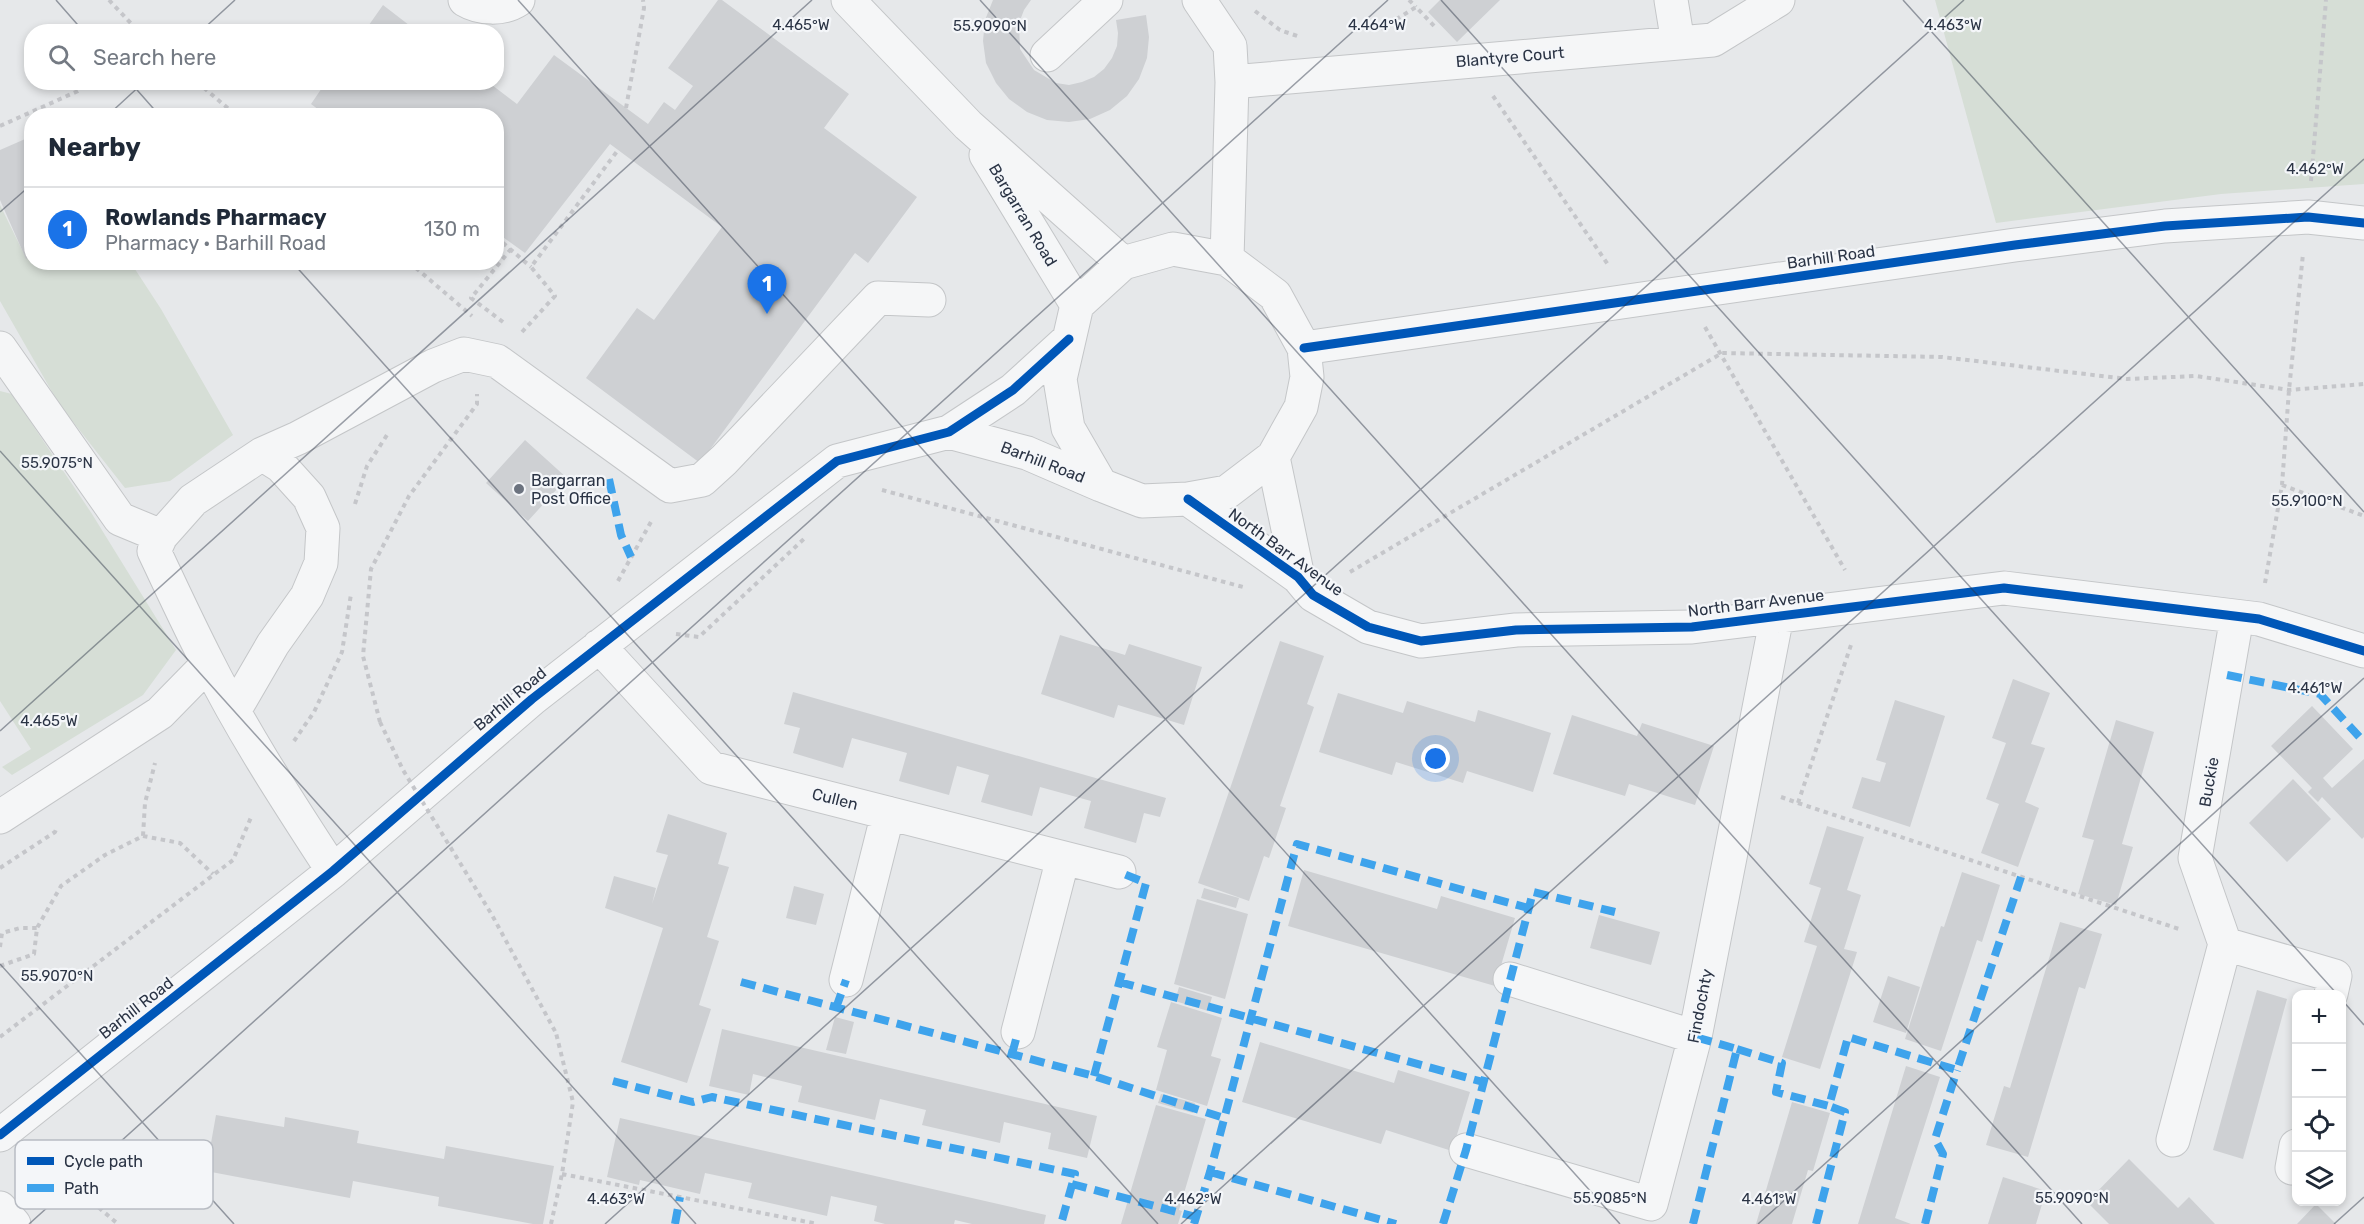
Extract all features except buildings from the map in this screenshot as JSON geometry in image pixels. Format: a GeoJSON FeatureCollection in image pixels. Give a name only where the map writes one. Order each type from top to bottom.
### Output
{"type":"FeatureCollection","features":[{"type":"Feature","properties":{"kind":"street"},"geometry":{"type":"LineString","coordinates":[[465,0],[472,4],[495,8],[513,4],[518,0]]}},
{"type":"Feature","properties":{"kind":"street","name":"Bargarran Road"},"geometry":{"type":"LineString","coordinates":[[848,0],[968,125],[1123,263]]}},
{"type":"Feature","properties":{"kind":"street"},"geometry":{"type":"LineString","coordinates":[[1047,56],[1106,0]]}},
{"type":"Feature","properties":{"kind":"street"},"geometry":{"type":"LineString","coordinates":[[1671,0],[1678,43]]}},
{"type":"Feature","properties":{"kind":"street","name":"Blantyre Court"},"geometry":{"type":"LineString","coordinates":[[1232,82],[1713,40],[1778,0]]}},
{"type":"Feature","properties":{"kind":"street"},"geometry":{"type":"LineString","coordinates":[[1208,3],[1230,46],[1232,82],[1227,259]]}},
{"type":"Feature","properties":{"kind":"street","name":"Bargarran Road"},"geometry":{"type":"LineString","coordinates":[[968,125],[1077,305]]}},
{"type":"Feature","properties":{"kind":"street","name":"Barhill Road"},"geometry":{"type":"LineString","coordinates":[[1304,348],[2003,247],[2165,226],[2308,217],[2364,223]]}},
{"type":"Feature","properties":{"kind":"street"},"geometry":{"type":"LineString","coordinates":[[1101,485],[1068,428],[1060,379],[1077,305],[1123,263],[1173,249],[1227,259],[1275,295],[1304,348],[1306,376],[1300,407],[1273,458]]}},
{"type":"Feature","properties":{"kind":"street"},"geometry":{"type":"LineString","coordinates":[[333,871],[270,774],[234,711],[208,664],[154,551],[162,536],[193,500],[262,454],[298,438],[433,366],[464,354],[497,360],[670,486],[702,480],[724,460],[878,297],[929,300]]}},
{"type":"Feature","properties":{"kind":"street","name":"Barhill Road"},"geometry":{"type":"LineString","coordinates":[[3,1132],[333,871],[532,699],[837,461],[949,432],[1013,390],[1069,339]]}},
{"type":"Feature","properties":{"kind":"street"},"geometry":{"type":"LineString","coordinates":[[0,348],[120,519],[162,536]]}},
{"type":"Feature","properties":{"kind":"street","name":"Barhill Road"},"geometry":{"type":"LineString","coordinates":[[949,432],[1028,453],[1142,501],[1188,499],[1227,492],[1273,458]]}},
{"type":"Feature","properties":{"kind":"street"},"geometry":{"type":"LineString","coordinates":[[234,711],[273,644],[307,596],[321,563],[324,528],[309,497],[281,466],[262,454]]}},
{"type":"Feature","properties":{"kind":"street","name":"North Barr Avenue"},"geometry":{"type":"LineString","coordinates":[[1273,458],[1306,586]]}},
{"type":"Feature","properties":{"kind":"street","name":"North Barr Avenue"},"geometry":{"type":"LineString","coordinates":[[1188,499],[1306,586],[1368,627],[1421,640],[1516,630],[1692,627],[2004,588],[2248,618],[2364,651]]}},
{"type":"Feature","properties":{"kind":"street","name":"Findochty"},"geometry":{"type":"LineString","coordinates":[[1466,1150],[1651,1204],[1695,1037],[1777,616]]}},
{"type":"Feature","properties":{"kind":"street","name":"Buckie"},"geometry":{"type":"LineString","coordinates":[[2225,944],[2195,858],[2248,618]]}},
{"type":"Feature","properties":{"kind":"street","name":"Cullen"},"geometry":{"type":"LineString","coordinates":[[610,637],[711,768],[1119,872]]}},
{"type":"Feature","properties":{"kind":"street"},"geometry":{"type":"LineString","coordinates":[[0,818],[160,713],[208,664]]}},
{"type":"Feature","properties":{"kind":"street"},"geometry":{"type":"LineString","coordinates":[[846,980],[888,813]]}},
{"type":"Feature","properties":{"kind":"street"},"geometry":{"type":"LineString","coordinates":[[1018,1032],[1063,858]]}},
{"type":"Feature","properties":{"kind":"street"},"geometry":{"type":"LineString","coordinates":[[2173,1140],[2225,944],[2335,976],[2332,990]]}},
{"type":"Feature","properties":{"kind":"street"},"geometry":{"type":"LineString","coordinates":[[1510,979],[1695,1037]]}},
{"type":"Feature","properties":{"kind":"street"},"geometry":{"type":"LineString","coordinates":[[0,1208],[14,1224]]}},
{"type":"Feature","properties":{"kind":"path"},"geometry":{"type":"LineString","coordinates":[[109,0],[132,24]]}},
{"type":"Feature","properties":{"kind":"path"},"geometry":{"type":"LineString","coordinates":[[626,108],[644,8],[643,0]]}},
{"type":"Feature","properties":{"kind":"path"},"geometry":{"type":"LineString","coordinates":[[1409,0],[1416,7]]}},
{"type":"Feature","properties":{"kind":"path"},"geometry":{"type":"LineString","coordinates":[[2248,618],[2282,485],[2326,0]]}},
{"type":"Feature","properties":{"kind":"path"},"geometry":{"type":"LineString","coordinates":[[1468,60],[1615,274]]}},
{"type":"Feature","properties":{"kind":"path"},"geometry":{"type":"LineString","coordinates":[[40,108],[79,90]]}},
{"type":"Feature","properties":{"kind":"path"},"geometry":{"type":"LineString","coordinates":[[206,90],[228,108]]}},
{"type":"Feature","properties":{"kind":"path"},"geometry":{"type":"LineString","coordinates":[[0,126],[24,115]]}},
{"type":"Feature","properties":{"kind":"path"},"geometry":{"type":"LineString","coordinates":[[531,267],[618,150]]}},
{"type":"Feature","properties":{"kind":"path"},"geometry":{"type":"LineString","coordinates":[[494,270],[471,298],[520,334],[555,296],[531,267],[504,243]]}},
{"type":"Feature","properties":{"kind":"path"},"geometry":{"type":"LineString","coordinates":[[504,258],[511,249]]}},
{"type":"Feature","properties":{"kind":"path"},"geometry":{"type":"LineString","coordinates":[[419,270],[473,317]]}},
{"type":"Feature","properties":{"kind":"path"},"geometry":{"type":"LineString","coordinates":[[1684,294],[1722,353],[1865,606],[1798,802]]}},
{"type":"Feature","properties":{"kind":"path"},"geometry":{"type":"LineString","coordinates":[[1306,586],[1722,353],[1942,357],[2127,380],[2196,376],[2289,390],[2364,384]]}},
{"type":"Feature","properties":{"kind":"path"},"geometry":{"type":"LineString","coordinates":[[497,360],[478,379],[477,404],[409,496],[371,569],[363,656],[381,722],[403,770],[492,915],[556,1034],[573,1102],[562,1174],[551,1224]]}},
{"type":"Feature","properties":{"kind":"path"},"geometry":{"type":"LineString","coordinates":[[2282,485],[2364,516]]}},
{"type":"Feature","properties":{"kind":"path"},"geometry":{"type":"LineString","coordinates":[[873,488],[1254,590]]}},
{"type":"Feature","properties":{"kind":"path"},"geometry":{"type":"LineString","coordinates":[[616,585],[655,514]]}},
{"type":"Feature","properties":{"kind":"path"},"geometry":{"type":"LineString","coordinates":[[610,637],[699,637],[810,533]]}},
{"type":"Feature","properties":{"kind":"path"},"geometry":{"type":"LineString","coordinates":[[143,836],[145,804],[155,763],[153,754]]}},
{"type":"Feature","properties":{"kind":"path"},"geometry":{"type":"LineString","coordinates":[[1743,786],[1798,802],[2225,944]]}},
{"type":"Feature","properties":{"kind":"path"},"geometry":{"type":"LineString","coordinates":[[0,868],[55,832],[58,823]]}},
{"type":"Feature","properties":{"kind":"path"},"geometry":{"type":"LineString","coordinates":[[0,966],[34,954],[37,928],[61,886],[105,855],[143,836],[180,843],[213,875]]}},
{"type":"Feature","properties":{"kind":"path"},"geometry":{"type":"LineString","coordinates":[[0,947],[2,933],[20,928],[37,928]]}},
{"type":"Feature","properties":{"kind":"path"},"geometry":{"type":"LineString","coordinates":[[3,1132],[15,1142]]}},
{"type":"Feature","properties":{"kind":"path"},"geometry":{"type":"LineString","coordinates":[[562,1174],[818,1224]]}},
{"type":"Feature","properties":{"kind":"path"},"geometry":{"type":"LineString","coordinates":[[99,1209],[118,1224]]}},
{"type":"Feature","properties":{"kind":"shaded area"},"geometry":{"type":"Polygon","coordinates":[[[1935,0],[2364,0],[2364,184],[2221,194],[1996,223],[1935,0]]]}},
{"type":"Feature","properties":{"kind":"shaded area"},"geometry":{"type":"Polygon","coordinates":[[[0,205],[24,254],[24,270],[136,270],[161,309],[233,435],[170,481],[125,488],[59,404],[0,301],[0,205]]]}},
{"type":"Feature","properties":{"kind":"shaded area"},"geometry":{"type":"Polygon","coordinates":[[[0,391],[12,394],[92,514],[176,650],[143,695],[12,775],[2,767],[31,749],[0,701],[0,391]]]}},
{"type":"Feature","properties":{"kind":"marked path"},"geometry":{"type":"LineString","coordinates":[[609,479],[621,535],[631,557]]}},
{"type":"Feature","properties":{"kind":"marked path"},"geometry":{"type":"LineString","coordinates":[[2227,675],[2320,694],[2364,742]]}},
{"type":"Feature","properties":{"kind":"marked path"},"geometry":{"type":"LineString","coordinates":[[1194,1224],[1210,1172],[1297,844],[1528,908]]}},
{"type":"Feature","properties":{"kind":"marked path"},"geometry":{"type":"LineString","coordinates":[[1094,1076],[1146,883],[1119,872]]}},
{"type":"Feature","properties":{"kind":"marked path"},"geometry":{"type":"LineString","coordinates":[[1737,1049],[1782,1063],[1776,1092],[1829,1106],[1848,1037],[1957,1070],[2021,877]]}},
{"type":"Feature","properties":{"kind":"marked path"},"geometry":{"type":"LineString","coordinates":[[1443,1224],[1466,1150],[1533,892],[1615,912]]}},
{"type":"Feature","properties":{"kind":"marked path"},"geometry":{"type":"LineString","coordinates":[[836,1008],[846,980]]}},
{"type":"Feature","properties":{"kind":"marked path"},"geometry":{"type":"LineString","coordinates":[[741,982],[1094,1076],[1224,1118]]}},
{"type":"Feature","properties":{"kind":"marked path"},"geometry":{"type":"LineString","coordinates":[[1119,982],[1483,1082]]}},
{"type":"Feature","properties":{"kind":"marked path"},"geometry":{"type":"LineString","coordinates":[[1012,1054],[1018,1032]]}},
{"type":"Feature","properties":{"kind":"marked path"},"geometry":{"type":"LineString","coordinates":[[1693,1224],[1737,1049],[1695,1037]]}},
{"type":"Feature","properties":{"kind":"marked path"},"geometry":{"type":"LineString","coordinates":[[1925,1224],[1943,1154],[1935,1139],[1957,1070]]}},
{"type":"Feature","properties":{"kind":"marked path"},"geometry":{"type":"LineString","coordinates":[[613,1081],[693,1102],[712,1097],[1075,1174],[1061,1224]]}},
{"type":"Feature","properties":{"kind":"marked path"},"geometry":{"type":"LineString","coordinates":[[1816,1224],[1845,1112],[1829,1106]]}},
{"type":"Feature","properties":{"kind":"marked path"},"geometry":{"type":"LineString","coordinates":[[1210,1172],[1396,1224]]}},
{"type":"Feature","properties":{"kind":"marked path"},"geometry":{"type":"LineString","coordinates":[[1072,1184],[1196,1217]]}},
{"type":"Feature","properties":{"kind":"marked path"},"geometry":{"type":"LineString","coordinates":[[675,1224],[680,1197]]}},
{"type":"Feature","properties":{"kind":"cycle path"},"geometry":{"type":"LineString","coordinates":[[1304,348],[2015,245],[2165,226],[2308,217],[2364,223]]}},
{"type":"Feature","properties":{"kind":"cycle path"},"geometry":{"type":"LineString","coordinates":[[0,1135],[333,871],[532,699],[837,461],[949,432],[1013,390],[1069,339]]}},
{"type":"Feature","properties":{"kind":"cycle path"},"geometry":{"type":"LineString","coordinates":[[1188,499],[1298,577],[1313,595],[1368,627],[1421,641],[1516,630],[1692,627],[2004,588],[2259,619],[2364,651]]}},
{"type":"Feature","properties":{"kind":"place","name":"Rowlands Pharmacy"},"geometry":{"type":"Point","coordinates":[767,314]}},
{"type":"Feature","properties":{"kind":"place","name":"Bargarran Post Office"},"geometry":{"type":"Point","coordinates":[519,489]}}]}
